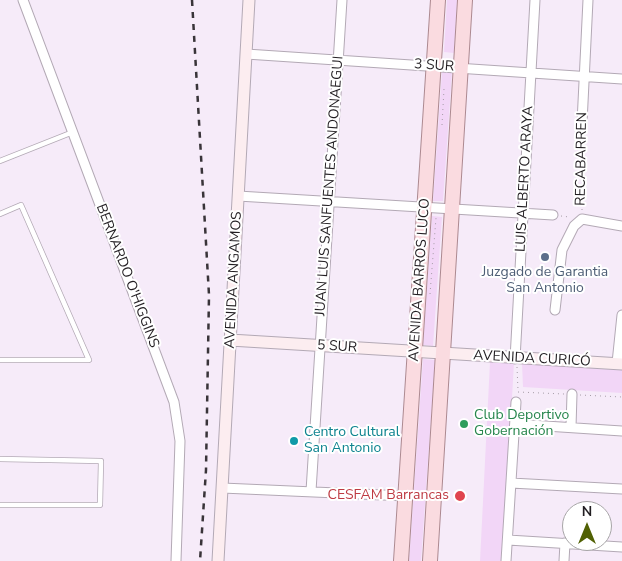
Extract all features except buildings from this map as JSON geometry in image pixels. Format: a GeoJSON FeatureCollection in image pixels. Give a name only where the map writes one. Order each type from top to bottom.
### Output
{"type":"FeatureCollection","features":[{"type":"Feature","properties":{"kind":"main road","name":"AVENIDA BARROS LUCO"},"geometry":{"type":"LineString","coordinates":[[402,561],[438,0]]}},
{"type":"Feature","properties":{"kind":"main road","name":"AVENIDA BARROS LUCO"},"geometry":{"type":"LineString","coordinates":[[430,561],[465,0]]}},
{"type":"Feature","properties":{"kind":"street","name":"BERNARDO O'HIGGINS"},"geometry":{"type":"LineString","coordinates":[[23,0],[166,380],[177,415],[180,454],[176,561]]}},
{"type":"Feature","properties":{"kind":"street","name":"AVENIDA ANGAMOS"},"geometry":{"type":"LineString","coordinates":[[218,561],[249,0]]}},
{"type":"Feature","properties":{"kind":"street","name":"JUAN LUIS SANFUENTES ANDONAEGUI"},"geometry":{"type":"LineString","coordinates":[[312,492],[342,0]]}},
{"type":"Feature","properties":{"kind":"street","name":"LUIS ALBERTO ARAYA"},"geometry":{"type":"LineString","coordinates":[[515,359],[535,0]]}},
{"type":"Feature","properties":{"kind":"street","name":"RECABARREN"},"geometry":{"type":"LineString","coordinates":[[582,123],[588,0]]}},
{"type":"Feature","properties":{"kind":"street","name":"3 SUR"},"geometry":{"type":"LineString","coordinates":[[246,54],[622,79]]}},
{"type":"Feature","properties":{"kind":"street"},"geometry":{"type":"LineString","coordinates":[[238,196],[553,215]]}},
{"type":"Feature","properties":{"kind":"street","name":"RECABARREN"},"geometry":{"type":"LineString","coordinates":[[555,310],[562,250],[574,226],[582,219]]}},
{"type":"Feature","properties":{"kind":"street"},"geometry":{"type":"LineString","coordinates":[[582,219],[622,226]]}},
{"type":"Feature","properties":{"kind":"street"},"geometry":{"type":"LineString","coordinates":[[620,364],[622,315]]}},
{"type":"Feature","properties":{"kind":"street","name":"5 SUR"},"geometry":{"type":"LineString","coordinates":[[230,340],[443,354]]}},
{"type":"Feature","properties":{"kind":"street","name":"AVENIDA CURICÓ"},"geometry":{"type":"LineString","coordinates":[[443,354],[620,364]]}},
{"type":"Feature","properties":{"kind":"street"},"geometry":{"type":"LineString","coordinates":[[570,427],[572,394]]}},
{"type":"Feature","properties":{"kind":"street"},"geometry":{"type":"LineString","coordinates":[[506,561],[516,402]]}},
{"type":"Feature","properties":{"kind":"street"},"geometry":{"type":"LineString","coordinates":[[515,424],[622,431]]}},
{"type":"Feature","properties":{"kind":"street"},"geometry":{"type":"LineString","coordinates":[[511,483],[622,489]]}},
{"type":"Feature","properties":{"kind":"street"},"geometry":{"type":"LineString","coordinates":[[222,488],[406,496]]}},
{"type":"Feature","properties":{"kind":"street"},"geometry":{"type":"LineString","coordinates":[[508,540],[562,543]]}},
{"type":"Feature","properties":{"kind":"lane"},"geometry":{"type":"LineString","coordinates":[[0,161],[73,132]]}},
{"type":"Feature","properties":{"kind":"lane"},"geometry":{"type":"LineString","coordinates":[[0,214],[21,206],[90,360],[0,360]]}},
{"type":"Feature","properties":{"kind":"lane"},"geometry":{"type":"LineString","coordinates":[[0,459],[101,461],[100,506],[0,505]]}},
{"type":"Feature","properties":{"kind":"path","name":"RECABARREN"},"geometry":{"type":"LineString","coordinates":[[582,123],[582,219]]}},
{"type":"Feature","properties":{"kind":"path"},"geometry":{"type":"LineString","coordinates":[[553,215],[582,219]]}},
{"type":"Feature","properties":{"kind":"path"},"geometry":{"type":"LineString","coordinates":[[515,359],[519,384]]}},
{"type":"Feature","properties":{"kind":"shaded area"},"geometry":{"type":"Polygon","coordinates":[[[447,0],[457,0],[454,53],[444,52],[447,0]]]}},
{"type":"Feature","properties":{"kind":"shaded area"},"geometry":{"type":"Polygon","coordinates":[[[442,72],[452,72],[443,201],[433,201],[442,72]]]}},
{"type":"Feature","properties":{"kind":"shaded area"},"geometry":{"type":"Polygon","coordinates":[[[432,216],[442,217],[433,346],[423,345],[432,216]]]}},
{"type":"Feature","properties":{"kind":"shaded area"},"geometry":{"type":"Polygon","coordinates":[[[423,359],[435,360],[421,561],[409,561],[423,359]]]}},
{"type":"Feature","properties":{"kind":"shaded area"},"geometry":{"type":"Polygon","coordinates":[[[490,362],[514,362],[503,561],[480,561],[490,362]]]}},
{"type":"Feature","properties":{"kind":"shaded area"},"geometry":{"type":"Polygon","coordinates":[[[522,363],[622,368],[622,393],[523,387],[522,363]]]}},
{"type":"Feature","properties":{"kind":"railway"},"geometry":{"type":"LineString","coordinates":[[192,0],[209,295],[206,470],[200,561]]}},
{"type":"Feature","properties":{"kind":"place","name":"Juzgado de Garantia San Antonio"},"geometry":{"type":"Point","coordinates":[545,257]}},
{"type":"Feature","properties":{"kind":"place","name":"Club Deportivo Gobernación"},"geometry":{"type":"Point","coordinates":[464,424]}},
{"type":"Feature","properties":{"kind":"place","name":"Centro Cultural San Antonio"},"geometry":{"type":"Point","coordinates":[294,441]}},
{"type":"Feature","properties":{"kind":"place","name":"CESFAM Barrancas"},"geometry":{"type":"Point","coordinates":[460,496]}}]}
